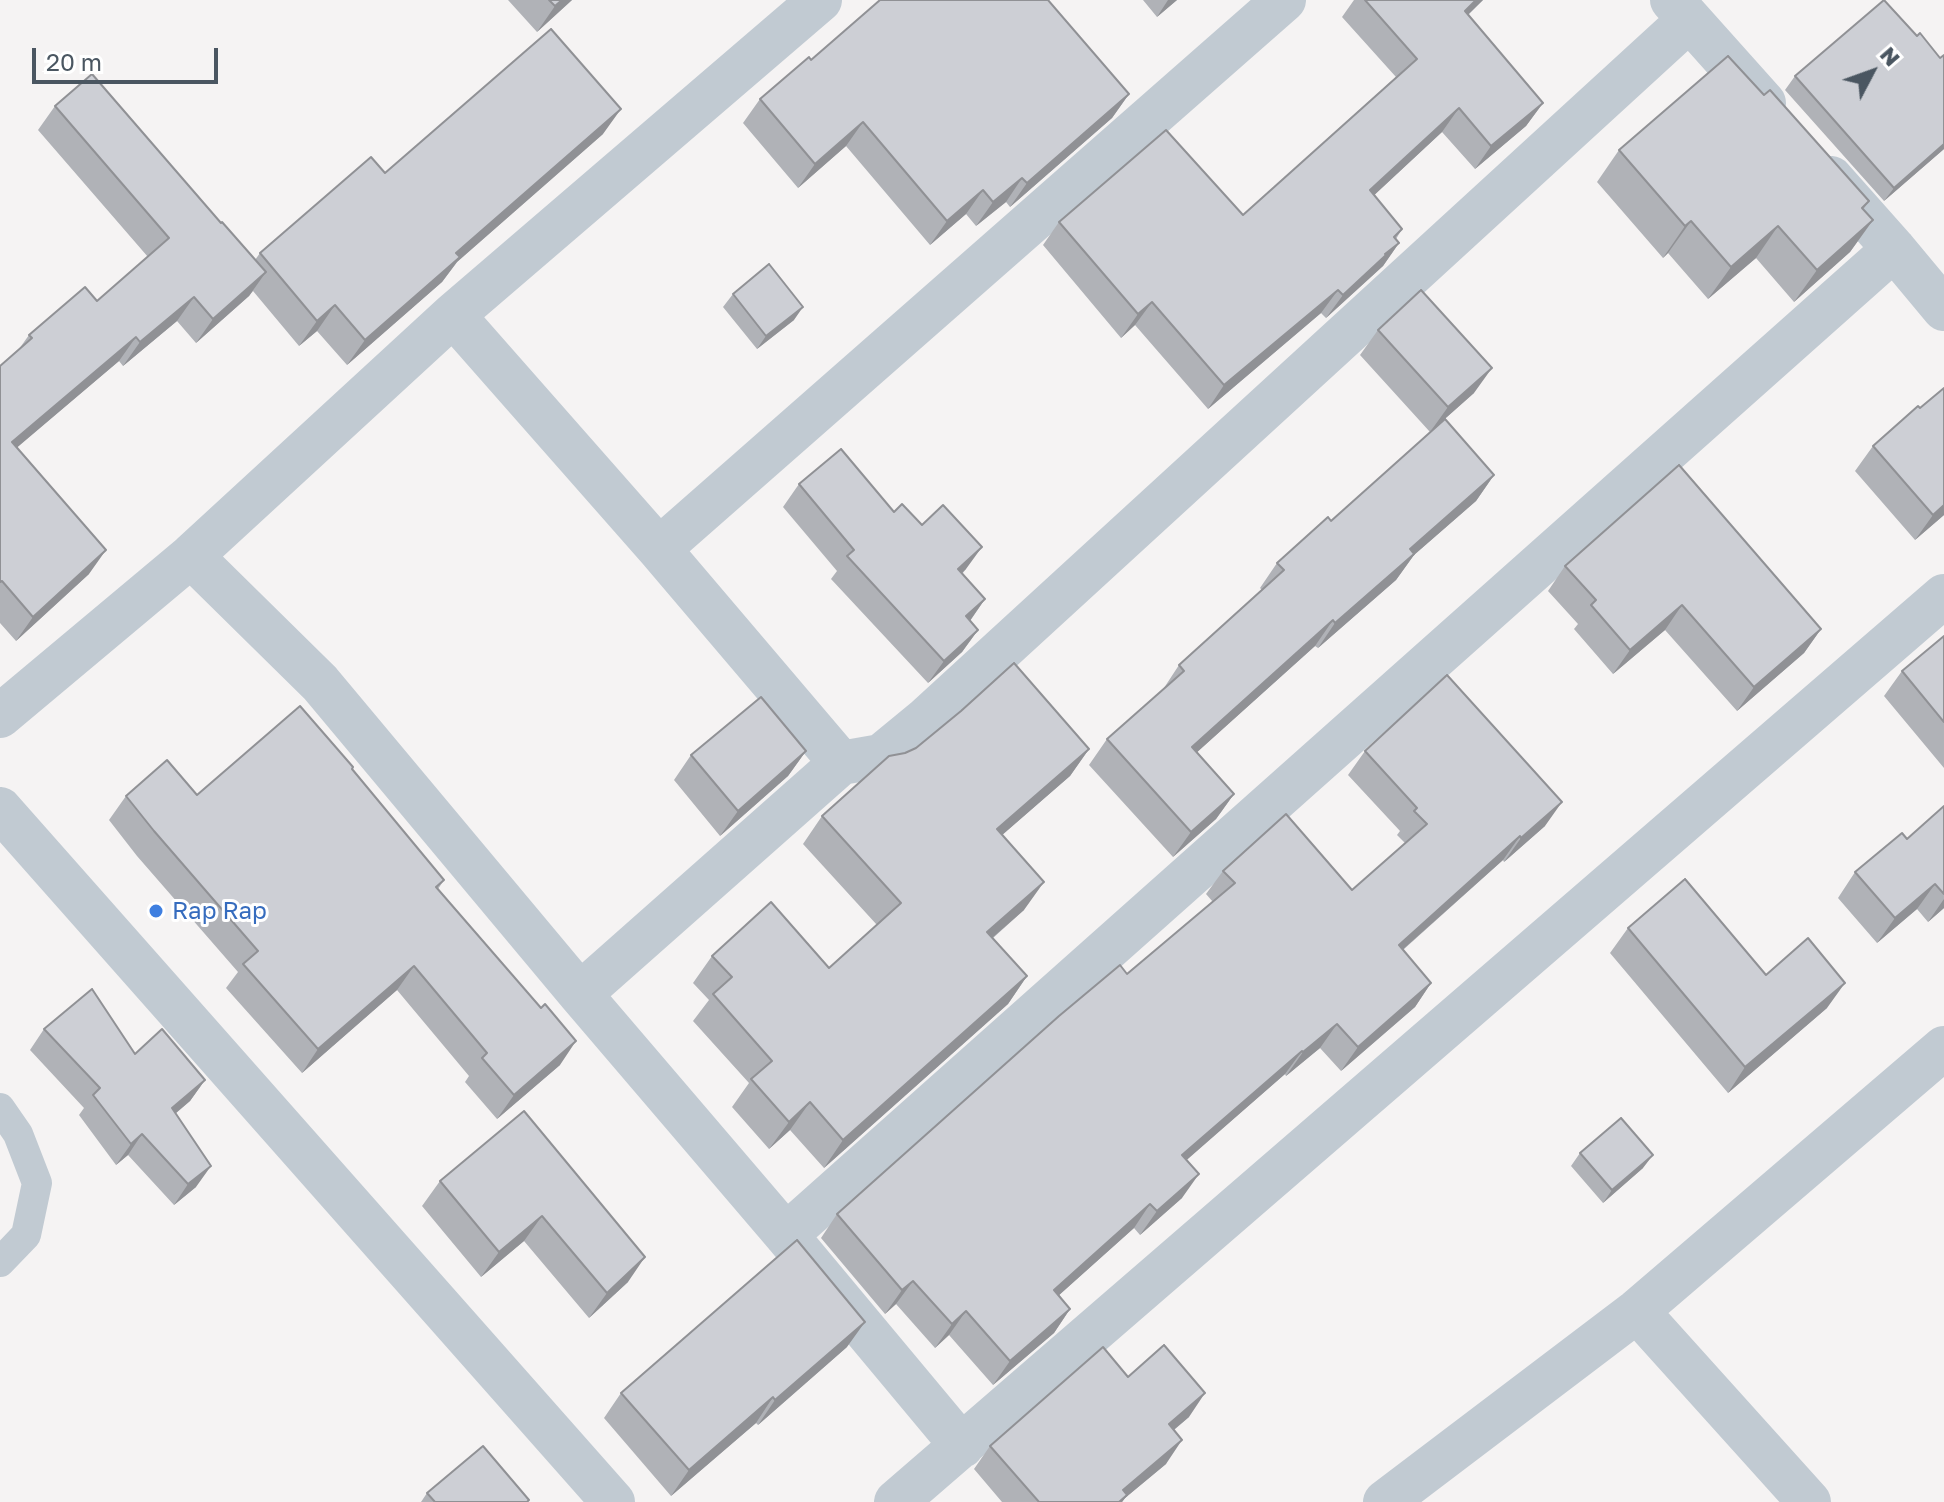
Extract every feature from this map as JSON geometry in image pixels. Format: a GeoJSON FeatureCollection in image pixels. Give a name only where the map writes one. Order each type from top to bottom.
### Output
{"type":"FeatureCollection","features":[{"type":"Feature","properties":{"kind":"street"},"geometry":{"type":"LineString","coordinates":[[0,716],[191,556],[453,315],[820,0]]}},
{"type":"Feature","properties":{"kind":"street"},"geometry":{"type":"LineString","coordinates":[[659,549],[1284,0]]}},
{"type":"Feature","properties":{"kind":"street"},"geometry":{"type":"LineString","coordinates":[[580,994],[841,763],[881,756],[926,719],[1681,10],[1944,309]]}},
{"type":"Feature","properties":{"kind":"street"},"geometry":{"type":"LineString","coordinates":[[786,1235],[1894,249]]}},
{"type":"Feature","properties":{"kind":"street"},"geometry":{"type":"LineString","coordinates":[[453,315],[659,549],[841,763]]}},
{"type":"Feature","properties":{"kind":"street"},"geometry":{"type":"LineString","coordinates":[[191,556],[320,683],[962,1446]]}},
{"type":"Feature","properties":{"kind":"street"},"geometry":{"type":"LineString","coordinates":[[896,1502],[1944,596]]}},
{"type":"Feature","properties":{"kind":"street"},"geometry":{"type":"LineString","coordinates":[[0,809],[613,1502]]}},
{"type":"Feature","properties":{"kind":"street"},"geometry":{"type":"LineString","coordinates":[[1385,1502],[1637,1311],[1938,1066]]}},
{"type":"Feature","properties":{"kind":"street"},"geometry":{"type":"LineString","coordinates":[[1637,1311],[1809,1502]]}},
{"type":"Feature","properties":{"kind":"lane"},"geometry":{"type":"LineString","coordinates":[[0,1108],[18,1134],[37,1183],[26,1235],[0,1262]]}},
{"type":"Feature","properties":{"kind":"building"},"geometry":{"type":"Polygon","coordinates":[[[880,0],[1048,0],[1129,94],[1027,183],[1022,178],[993,202],[983,190],[947,221],[863,122],[815,164],[760,99],[880,0]]]}},
{"type":"Feature","properties":{"kind":"building"},"geometry":{"type":"Polygon","coordinates":[[[1365,0],[1476,0],[1465,11],[1543,103],[1491,146],[1459,108],[1370,190],[1402,229],[1394,237],[1399,243],[1343,295],[1338,290],[1224,385],[1152,302],[1138,314],[1059,222],[1166,130],[1243,215],[1417,59],[1365,0]]]}},
{"type":"Feature","properties":{"kind":"building"},"geometry":{"type":"Polygon","coordinates":[[[1884,0],[1917,36],[1920,33],[1940,58],[1944,55],[1944,144],[1894,188],[1795,76],[1884,0]]]}},
{"type":"Feature","properties":{"kind":"building"},"geometry":{"type":"Polygon","coordinates":[[[551,29],[621,109],[456,253],[460,257],[365,340],[335,305],[317,321],[260,253],[371,157],[385,173],[551,29]]]}},
{"type":"Feature","properties":{"kind":"building"},"geometry":{"type":"Polygon","coordinates":[[[1728,56],[1764,95],[1770,90],[1869,201],[1862,208],[1873,220],[1817,270],[1778,226],[1731,267],[1691,221],[1685,226],[1619,150],[1728,56]]]}},
{"type":"Feature","properties":{"kind":"building"},"geometry":{"type":"Polygon","coordinates":[[[92,74],[266,272],[213,319],[194,297],[140,342],[136,337],[12,442],[106,550],[33,617],[0,582],[0,366],[32,338],[29,335],[85,287],[97,301],[169,238],[55,106],[92,74]]]}},
{"type":"Feature","properties":{"kind":"building"},"geometry":{"type":"Polygon","coordinates":[[[769,264],[803,307],[766,336],[733,294],[769,264]]]}},
{"type":"Feature","properties":{"kind":"building"},"geometry":{"type":"Polygon","coordinates":[[[1421,290],[1492,368],[1448,407],[1378,330],[1421,290]]]}},
{"type":"Feature","properties":{"kind":"building"},"geometry":{"type":"Polygon","coordinates":[[[1944,388],[1944,505],[1933,515],[1873,446],[1918,406],[1920,408],[1944,388]]]}},
{"type":"Feature","properties":{"kind":"building"},"geometry":{"type":"Polygon","coordinates":[[[1445,419],[1494,475],[1410,549],[1414,554],[1335,623],[1333,620],[1192,747],[1234,794],[1191,832],[1107,739],[1184,671],[1179,665],[1284,570],[1277,563],[1328,517],[1331,521],[1445,419]]]}},
{"type":"Feature","properties":{"kind":"building"},"geometry":{"type":"Polygon","coordinates":[[[841,449],[894,512],[902,504],[922,525],[943,505],[982,547],[958,569],[985,599],[966,616],[978,630],[944,661],[847,556],[854,550],[799,484],[841,449]]]}},
{"type":"Feature","properties":{"kind":"building"},"geometry":{"type":"Polygon","coordinates":[[[1679,465],[1821,629],[1754,687],[1682,605],[1630,650],[1591,605],[1596,600],[1565,566],[1679,465]]]}},
{"type":"Feature","properties":{"kind":"building"},"geometry":{"type":"Polygon","coordinates":[[[1944,636],[1944,722],[1902,671],[1944,636]]]}},
{"type":"Feature","properties":{"kind":"building"},"geometry":{"type":"Polygon","coordinates":[[[1014,663],[1089,749],[997,829],[1044,882],[987,932],[1027,976],[843,1140],[810,1102],[789,1122],[751,1079],[772,1061],[713,994],[732,977],[712,956],[771,902],[829,968],[901,903],[822,816],[889,756],[916,748],[1014,663]]]}},
{"type":"Feature","properties":{"kind":"building"},"geometry":{"type":"Polygon","coordinates":[[[1447,675],[1562,802],[1399,945],[1431,983],[1358,1047],[1337,1024],[1182,1155],[1199,1174],[1157,1211],[1150,1204],[1054,1290],[1070,1309],[1010,1361],[966,1311],[952,1324],[913,1281],[902,1290],[837,1214],[1120,965],[1127,974],[1235,883],[1223,871],[1286,814],[1352,890],[1427,824],[1414,811],[1417,808],[1365,751],[1447,675]]]}},
{"type":"Feature","properties":{"kind":"building"},"geometry":{"type":"Polygon","coordinates":[[[761,697],[806,751],[738,811],[691,755],[761,697]]]}},
{"type":"Feature","properties":{"kind":"building"},"geometry":{"type":"Polygon","coordinates":[[[300,706],[444,880],[436,887],[541,1008],[545,1004],[576,1041],[514,1095],[482,1058],[487,1053],[414,966],[318,1049],[243,964],[258,951],[126,796],[167,760],[197,795],[300,706]]]}},
{"type":"Feature","properties":{"kind":"building"},"geometry":{"type":"Polygon","coordinates":[[[1944,806],[1944,894],[1935,884],[1895,918],[1855,872],[1902,833],[1907,839],[1944,806]]]}},
{"type":"Feature","properties":{"kind":"building"},"geometry":{"type":"Polygon","coordinates":[[[1685,879],[1766,975],[1808,938],[1845,983],[1745,1067],[1628,928],[1685,879]]]}},
{"type":"Feature","properties":{"kind":"building"},"geometry":{"type":"Polygon","coordinates":[[[92,989],[135,1054],[162,1029],[205,1080],[172,1108],[211,1166],[188,1184],[142,1134],[131,1144],[93,1095],[100,1088],[44,1029],[92,989]]]}},
{"type":"Feature","properties":{"kind":"building"},"geometry":{"type":"Polygon","coordinates":[[[524,1111],[645,1257],[607,1293],[542,1216],[499,1252],[440,1181],[524,1111]]]}},
{"type":"Feature","properties":{"kind":"building"},"geometry":{"type":"Polygon","coordinates":[[[1621,1118],[1653,1155],[1612,1190],[1580,1153],[1621,1118]]]}},
{"type":"Feature","properties":{"kind":"building"},"geometry":{"type":"Polygon","coordinates":[[[797,1240],[865,1322],[689,1470],[621,1393],[797,1240]]]}},
{"type":"Feature","properties":{"kind":"building"},"geometry":{"type":"Polygon","coordinates":[[[1164,1345],[1205,1393],[1169,1424],[1182,1440],[1123,1490],[1127,1495],[1119,1502],[1039,1502],[990,1446],[1103,1347],[1128,1377],[1164,1345]]]}},
{"type":"Feature","properties":{"kind":"building"},"geometry":{"type":"Polygon","coordinates":[[[483,1446],[529,1500],[435,1502],[427,1493],[483,1446]]]}},
{"type":"Feature","properties":{"kind":"place","name":"Rap Rap"},"geometry":{"type":"Point","coordinates":[156,911]}}]}
